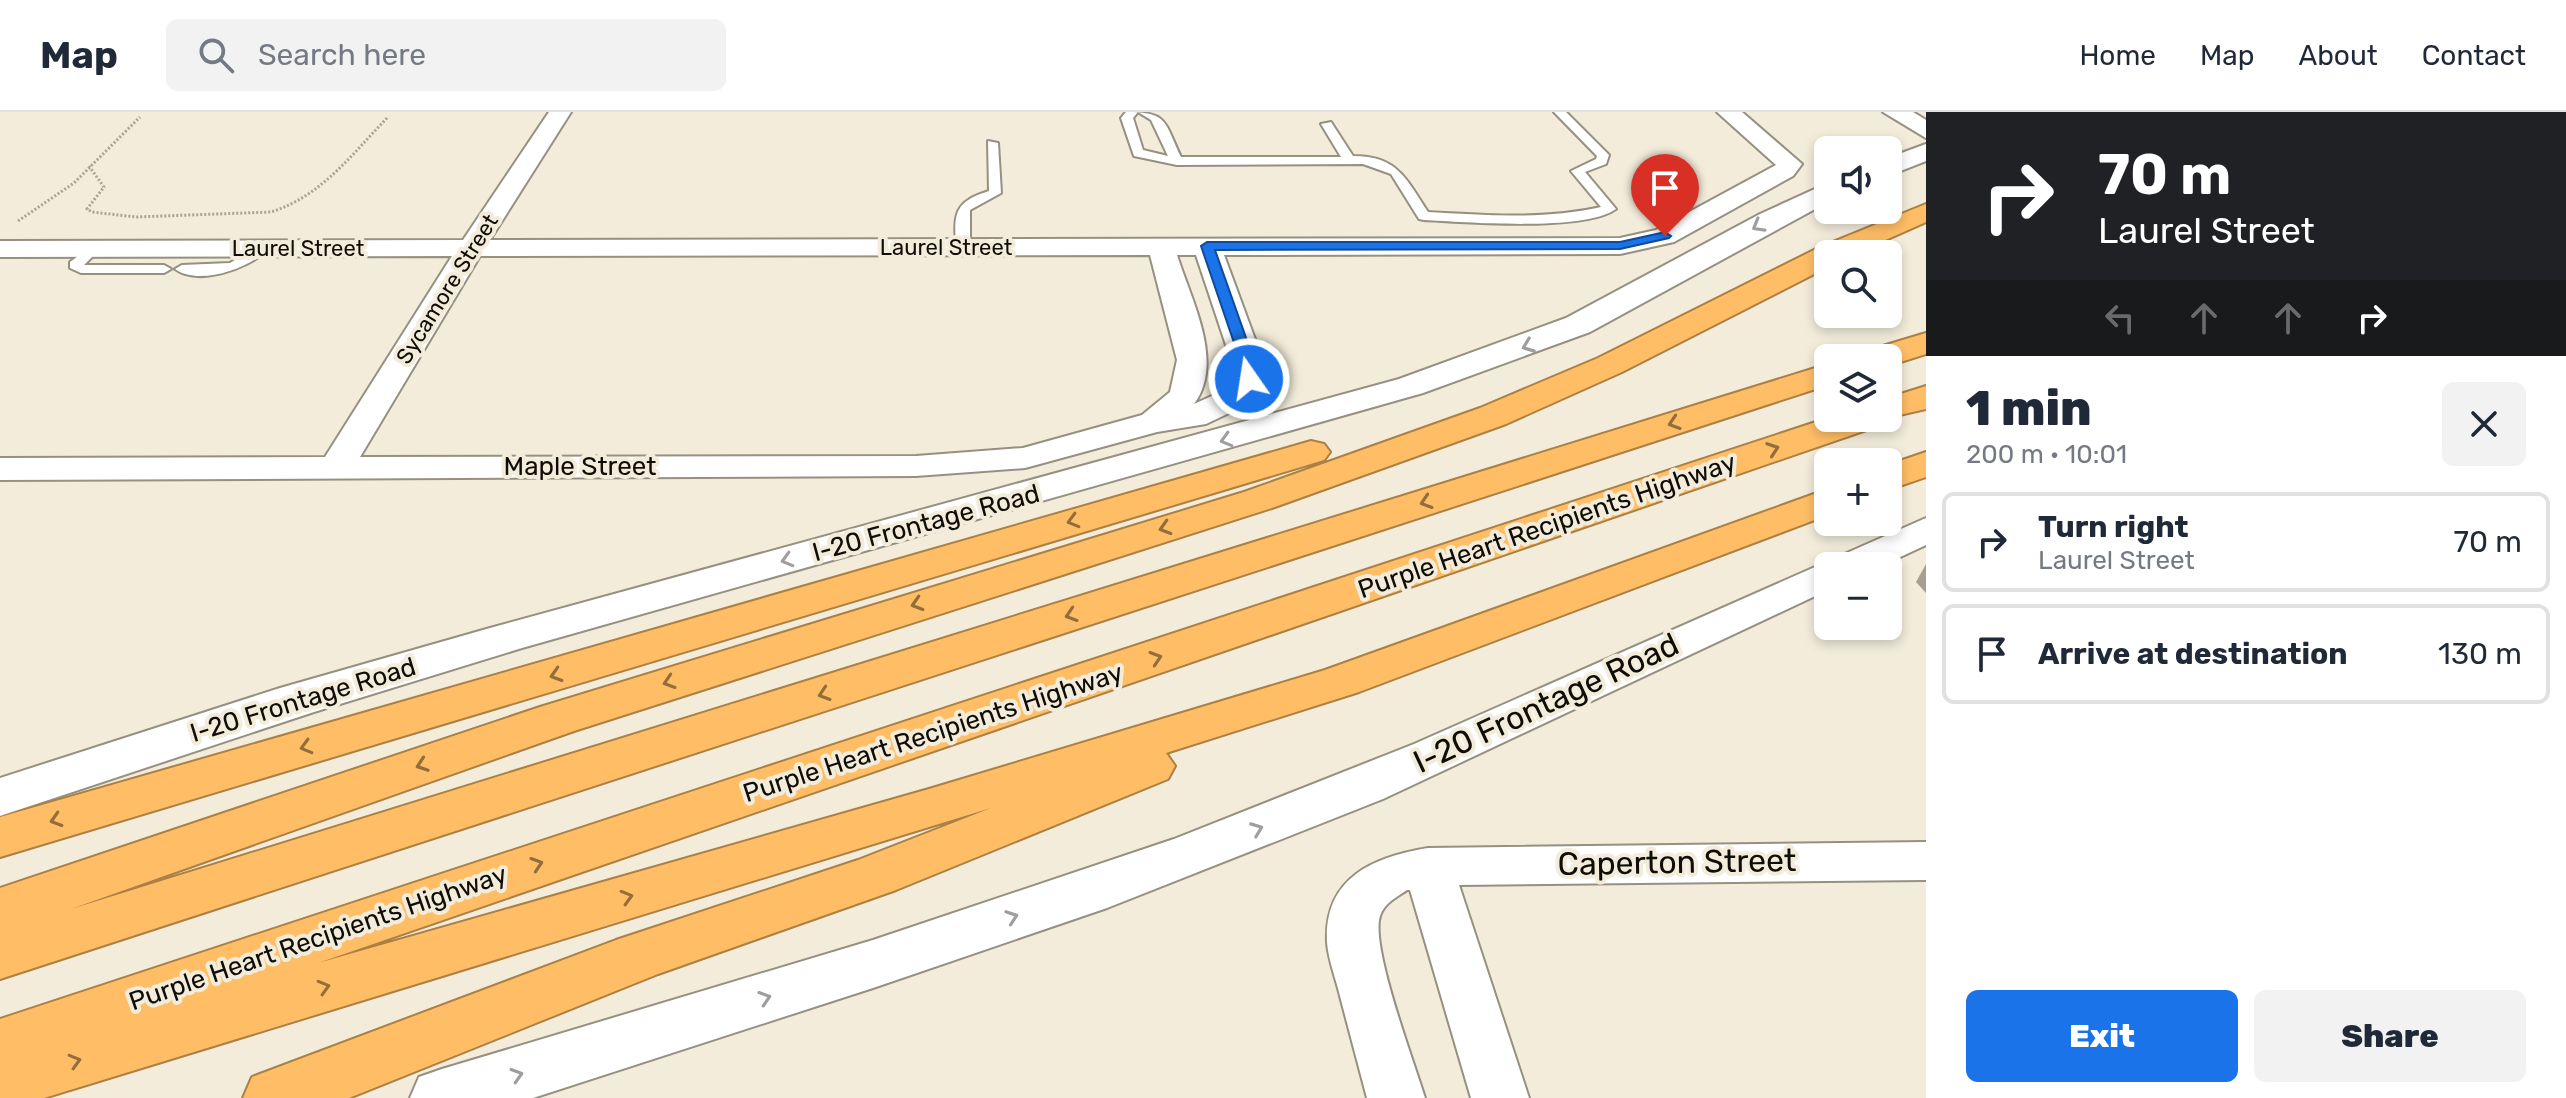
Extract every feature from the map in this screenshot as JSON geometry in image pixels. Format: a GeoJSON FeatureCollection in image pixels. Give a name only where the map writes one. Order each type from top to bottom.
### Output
{"type":"FeatureCollection","features":[{"type":"Feature","properties":{"kind":"highway"},"geometry":{"type":"LineString","coordinates":[[1858,240],[1926,192]]}},
{"type":"Feature","properties":{"kind":"highway"},"geometry":{"type":"LineString","coordinates":[[1858,240],[1926,212]]}},
{"type":"Feature","properties":{"kind":"highway"},"geometry":{"type":"LineString","coordinates":[[0,911],[557,719],[1258,500],[1493,416],[1610,365],[1814,261]]}},
{"type":"Feature","properties":{"kind":"highway"},"geometry":{"type":"LineString","coordinates":[[0,837],[1427,417],[1681,327]]}},
{"type":"Feature","properties":{"kind":"highway"},"geometry":{"type":"LineString","coordinates":[[1902,350],[1926,343]]}},
{"type":"Feature","properties":{"kind":"highway"},"geometry":{"type":"LineString","coordinates":[[0,955],[1814,378]]}},
{"type":"Feature","properties":{"kind":"highway"},"geometry":{"type":"LineString","coordinates":[[1902,405],[1926,397]]}},
{"type":"Feature","properties":{"kind":"highway","name":"Purple Heart Recipients Highway"},"geometry":{"type":"LineString","coordinates":[[0,1046],[1823,432]]}},
{"type":"Feature","properties":{"kind":"highway"},"geometry":{"type":"LineString","coordinates":[[1902,473],[1926,464]]}},
{"type":"Feature","properties":{"kind":"highway"},"geometry":{"type":"LineString","coordinates":[[0,1083],[914,813],[1342,681],[1814,506]]}},
{"type":"Feature","properties":{"kind":"highway"},"geometry":{"type":"LineString","coordinates":[[275,1098],[637,957],[935,852],[1109,784],[1342,681]]}},
{"type":"Feature","properties":{"kind":"main road"},"geometry":{"type":"LineString","coordinates":[[1895,112],[1926,130]]}},
{"type":"Feature","properties":{"kind":"main road"},"geometry":{"type":"LineString","coordinates":[[1902,163],[1926,152]]}},
{"type":"Feature","properties":{"kind":"main road"},"geometry":{"type":"LineString","coordinates":[[1902,166],[1926,160]]}},
{"type":"Feature","properties":{"kind":"main road","name":"I-20 Frontage Road"},"geometry":{"type":"LineString","coordinates":[[0,797],[297,700],[506,638],[1411,386],[1557,335],[1645,291],[1783,211],[1814,197]]}},
{"type":"Feature","properties":{"kind":"main road"},"geometry":{"type":"LineString","coordinates":[[1877,552],[1926,530]]}},
{"type":"Feature","properties":{"kind":"main road","name":"I-20 Frontage Road"},"geometry":{"type":"LineString","coordinates":[[442,1098],[903,954],[1171,863],[1301,812],[1492,730],[1814,580]]}},
{"type":"Feature","properties":{"kind":"street","name":"Sycamore Street"},"geometry":{"type":"LineString","coordinates":[[336,468],[471,248],[560,112]]}},
{"type":"Feature","properties":{"kind":"street","name":"Laurel Street"},"geometry":{"type":"LineString","coordinates":[[0,249],[1620,246],[1665,236],[1784,171],[1790,164],[1728,112]]}},
{"type":"Feature","properties":{"kind":"street"},"geometry":{"type":"LineString","coordinates":[[1154,422],[1174,409],[1188,393],[1194,376],[1193,360],[1161,246]]}},
{"type":"Feature","properties":{"kind":"street","name":"Maple Street"},"geometry":{"type":"LineString","coordinates":[[0,469],[916,466],[992,463],[1025,458],[1154,422],[1211,412],[1237,397],[1249,379],[1250,369],[1207,246]]}},
{"type":"Feature","properties":{"kind":"street","name":"Caperton Street"},"geometry":{"type":"LineString","coordinates":[[1396,1098],[1353,944],[1354,914],[1369,890],[1394,873],[1428,867],[1616,862],[1926,861]]}},
{"type":"Feature","properties":{"kind":"street"},"geometry":{"type":"LineString","coordinates":[[1428,867],[1500,1098]]}},
{"type":"Feature","properties":{"kind":"lane"},"geometry":{"type":"LineString","coordinates":[[1132,112],[1127,118],[1138,153],[1177,161],[1364,160],[1395,171],[1444,246]]}},
{"type":"Feature","properties":{"kind":"lane"},"geometry":{"type":"LineString","coordinates":[[1143,112],[1156,118],[1177,161]]}},
{"type":"Feature","properties":{"kind":"lane"},"geometry":{"type":"LineString","coordinates":[[1424,216],[1520,218],[1590,214],[1610,209],[1577,171],[1602,161],[1603,155],[1560,112]]}},
{"type":"Feature","properties":{"kind":"lane"},"geometry":{"type":"LineString","coordinates":[[1327,124],[1349,160]]}},
{"type":"Feature","properties":{"kind":"lane"},"geometry":{"type":"LineString","coordinates":[[963,247],[961,211],[965,204],[995,193],[992,143]]}},
{"type":"Feature","properties":{"kind":"lane"},"geometry":{"type":"LineString","coordinates":[[182,269],[238,267],[247,264],[261,248]]}},
{"type":"Feature","properties":{"kind":"lane"},"geometry":{"type":"LineString","coordinates":[[93,249],[75,265],[81,269],[164,269]]}},
{"type":"Feature","properties":{"kind":"path"},"geometry":{"type":"LineString","coordinates":[[13,225],[64,192],[140,117]]}},
{"type":"Feature","properties":{"kind":"path"},"geometry":{"type":"LineString","coordinates":[[89,166],[104,187],[87,209],[92,212],[136,217],[271,212],[288,208],[313,193],[388,117]]}},
{"type":"Feature","properties":{"kind":"route"},"geometry":{"type":"LineString","coordinates":[[1249,379],[1250,369],[1207,246],[1620,246],[1665,236]]}}]}
